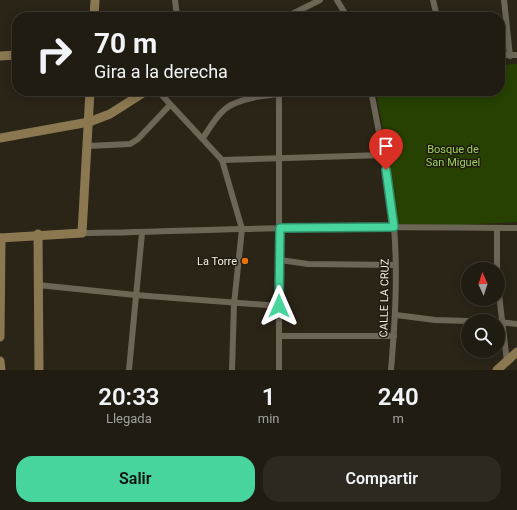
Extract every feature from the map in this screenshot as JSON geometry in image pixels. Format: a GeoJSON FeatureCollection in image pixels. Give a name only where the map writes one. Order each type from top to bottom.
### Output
{"type":"FeatureCollection","features":[{"type":"Feature","properties":{"kind":"main road"},"geometry":{"type":"LineString","coordinates":[[94,12],[95,0]]}},
{"type":"Feature","properties":{"kind":"main road"},"geometry":{"type":"LineString","coordinates":[[0,56],[12,55]]}},
{"type":"Feature","properties":{"kind":"main road"},"geometry":{"type":"LineString","coordinates":[[0,337],[1,238],[38,234],[82,232],[90,96]]}},
{"type":"Feature","properties":{"kind":"main road"},"geometry":{"type":"LineString","coordinates":[[0,138],[89,122],[110,114],[138,96]]}},
{"type":"Feature","properties":{"kind":"main road"},"geometry":{"type":"LineString","coordinates":[[38,234],[39,370]]}},
{"type":"Feature","properties":{"kind":"main road"},"geometry":{"type":"LineString","coordinates":[[496,370],[517,352]]}},
{"type":"Feature","properties":{"kind":"main road"},"geometry":{"type":"LineString","coordinates":[[0,361],[1,370]]}},
{"type":"Feature","properties":{"kind":"street"},"geometry":{"type":"LineString","coordinates":[[176,0],[177,12]]}},
{"type":"Feature","properties":{"kind":"street"},"geometry":{"type":"LineString","coordinates":[[296,12],[320,0]]}},
{"type":"Feature","properties":{"kind":"street"},"geometry":{"type":"LineString","coordinates":[[338,0],[344,12]]}},
{"type":"Feature","properties":{"kind":"street"},"geometry":{"type":"LineString","coordinates":[[433,0],[436,12]]}},
{"type":"Feature","properties":{"kind":"street"},"geometry":{"type":"LineString","coordinates":[[504,0],[514,55]]}},
{"type":"Feature","properties":{"kind":"street"},"geometry":{"type":"LineString","coordinates":[[162,96],[222,160],[242,229],[234,304],[232,370]]}},
{"type":"Feature","properties":{"kind":"street"},"geometry":{"type":"LineString","coordinates":[[203,138],[223,110],[248,99],[271,96]]}},
{"type":"Feature","properties":{"kind":"street"},"geometry":{"type":"LineString","coordinates":[[279,96],[279,370]]}},
{"type":"Feature","properties":{"kind":"street","name":"CALLE LA CRUZ"},"geometry":{"type":"LineString","coordinates":[[372,96],[384,155],[394,227],[396,315],[391,370]]}},
{"type":"Feature","properties":{"kind":"street"},"geometry":{"type":"LineString","coordinates":[[88,146],[130,144],[138,139],[170,105]]}},
{"type":"Feature","properties":{"kind":"street"},"geometry":{"type":"LineString","coordinates":[[222,160],[384,155]]}},
{"type":"Feature","properties":{"kind":"street"},"geometry":{"type":"LineString","coordinates":[[82,232],[142,233],[280,228],[517,228]]}},
{"type":"Feature","properties":{"kind":"street"},"geometry":{"type":"LineString","coordinates":[[497,228],[497,262]]}},
{"type":"Feature","properties":{"kind":"street"},"geometry":{"type":"LineString","coordinates":[[129,370],[142,233]]}},
{"type":"Feature","properties":{"kind":"street"},"geometry":{"type":"LineString","coordinates":[[280,260],[308,264],[395,265]]}},
{"type":"Feature","properties":{"kind":"street"},"geometry":{"type":"LineString","coordinates":[[38,285],[234,304],[279,306]]}},
{"type":"Feature","properties":{"kind":"street"},"geometry":{"type":"LineString","coordinates":[[396,315],[461,320]]}},
{"type":"Feature","properties":{"kind":"street"},"geometry":{"type":"LineString","coordinates":[[505,322],[517,324]]}},
{"type":"Feature","properties":{"kind":"street"},"geometry":{"type":"LineString","coordinates":[[279,336],[394,336]]}},
{"type":"Feature","properties":{"kind":"street"},"geometry":{"type":"LineString","coordinates":[[505,349],[507,362]]}},
{"type":"Feature","properties":{"kind":"green space","name":"Bosque de San Miguel"},"geometry":{"type":"Polygon","coordinates":[[[517,64],[517,222],[462,225],[396,224],[389,161],[377,96],[505,96],[505,65],[517,64]]]}},
{"type":"Feature","properties":{"kind":"place","name":"La Torre"},"geometry":{"type":"Point","coordinates":[245,261]}},
{"type":"Feature","properties":{"kind":"route"},"geometry":{"type":"LineString","coordinates":[[279,306],[280,228],[394,227],[386,170]]}}]}
